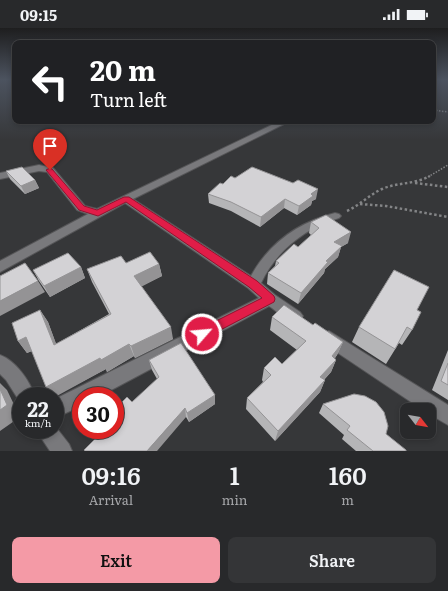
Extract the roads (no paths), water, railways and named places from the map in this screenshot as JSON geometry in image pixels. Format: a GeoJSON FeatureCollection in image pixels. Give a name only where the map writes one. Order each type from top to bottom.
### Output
{"type":"FeatureCollection","features":[{"type":"Feature","properties":{"kind":"street"},"geometry":{"type":"LineString","coordinates":[[0,267],[36,245],[98,213],[280,124]]}},
{"type":"Feature","properties":{"kind":"street"},"geometry":{"type":"LineString","coordinates":[[0,176],[39,168],[50,170],[81,208],[98,213]]}},
{"type":"Feature","properties":{"kind":"street"},"geometry":{"type":"LineString","coordinates":[[126,199],[253,284],[270,299],[448,416]]}},
{"type":"Feature","properties":{"kind":"street"},"geometry":{"type":"LineString","coordinates":[[253,284],[256,276],[275,251],[310,224],[335,216]]}},
{"type":"Feature","properties":{"kind":"street"},"geometry":{"type":"LineString","coordinates":[[99,387],[270,299]]}},
{"type":"Feature","properties":{"kind":"street"},"geometry":{"type":"LineString","coordinates":[[0,363],[12,374],[20,387]]}},
{"type":"Feature","properties":{"kind":"street"},"geometry":{"type":"LineString","coordinates":[[53,439],[62,451]]}}]}
